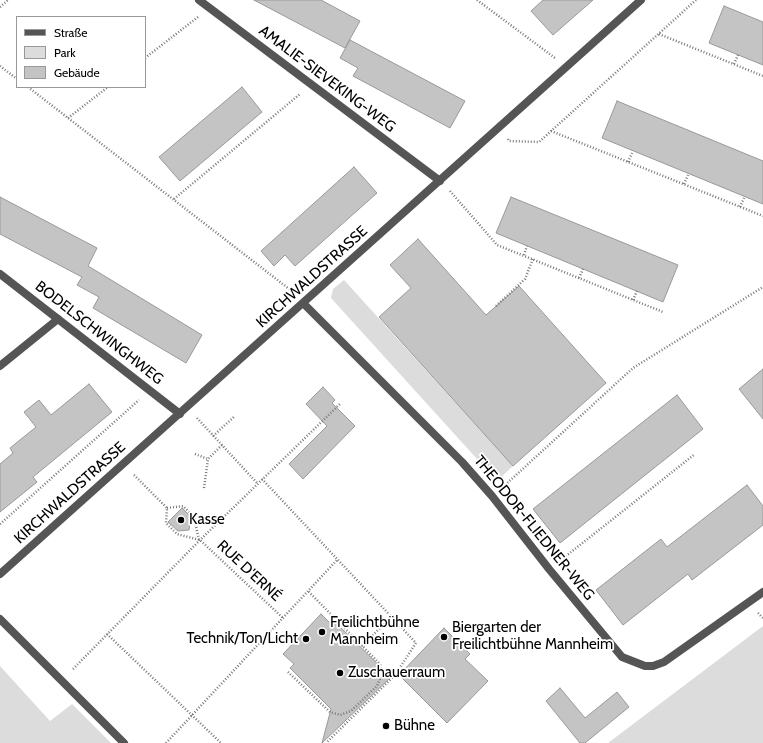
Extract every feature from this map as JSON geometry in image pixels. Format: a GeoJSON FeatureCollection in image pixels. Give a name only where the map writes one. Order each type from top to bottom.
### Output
{"type":"FeatureCollection","features":[{"type":"Feature","properties":{"kind":"street","name":"AMALIE-SIEVEKING-WEG"},"geometry":{"type":"LineString","coordinates":[[199,0],[440,181]]}},
{"type":"Feature","properties":{"kind":"street","name":"KIRCHWALDSTRASSE"},"geometry":{"type":"LineString","coordinates":[[0,574],[641,0]]}},
{"type":"Feature","properties":{"kind":"street","name":"BODELSCHWINGHWEG"},"geometry":{"type":"LineString","coordinates":[[0,274],[180,414]]}},
{"type":"Feature","properties":{"kind":"street","name":"THEODOR-FLIEDNER-WEG"},"geometry":{"type":"LineString","coordinates":[[303,303],[462,462],[492,496],[616,652],[630,662],[645,666],[653,666],[664,662],[763,592]]}},
{"type":"Feature","properties":{"kind":"street"},"geometry":{"type":"LineString","coordinates":[[0,366],[58,318]]}},
{"type":"Feature","properties":{"kind":"street"},"geometry":{"type":"LineString","coordinates":[[0,619],[124,743]]}},
{"type":"Feature","properties":{"kind":"path"},"geometry":{"type":"LineString","coordinates":[[0,7],[8,0]]}},
{"type":"Feature","properties":{"kind":"path"},"geometry":{"type":"LineString","coordinates":[[477,0],[567,67]]}},
{"type":"Feature","properties":{"kind":"path"},"geometry":{"type":"LineString","coordinates":[[498,128],[509,141],[539,142],[696,0]]}},
{"type":"Feature","properties":{"kind":"path"},"geometry":{"type":"LineString","coordinates":[[146,57],[209,8]]}},
{"type":"Feature","properties":{"kind":"path"},"geometry":{"type":"LineString","coordinates":[[659,34],[763,76]]}},
{"type":"Feature","properties":{"kind":"path"},"geometry":{"type":"LineString","coordinates":[[734,64],[738,55]]}},
{"type":"Feature","properties":{"kind":"path"},"geometry":{"type":"LineString","coordinates":[[0,66],[16,78]]}},
{"type":"Feature","properties":{"kind":"path"},"geometry":{"type":"LineString","coordinates":[[174,199],[312,85]]}},
{"type":"Feature","properties":{"kind":"path"},"geometry":{"type":"LineString","coordinates":[[29,88],[289,288],[303,303]]}},
{"type":"Feature","properties":{"kind":"path"},"geometry":{"type":"LineString","coordinates":[[68,118],[107,88]]}},
{"type":"Feature","properties":{"kind":"path"},"geometry":{"type":"LineString","coordinates":[[552,131],[763,216]]}},
{"type":"Feature","properties":{"kind":"path"},"geometry":{"type":"LineString","coordinates":[[628,162],[633,151]]}},
{"type":"Feature","properties":{"kind":"path"},"geometry":{"type":"LineString","coordinates":[[684,184],[689,173]]}},
{"type":"Feature","properties":{"kind":"path"},"geometry":{"type":"LineString","coordinates":[[440,181],[497,245],[663,312]]}},
{"type":"Feature","properties":{"kind":"path"},"geometry":{"type":"LineString","coordinates":[[740,207],[745,196]]}},
{"type":"Feature","properties":{"kind":"path"},"geometry":{"type":"LineString","coordinates":[[524,255],[527,246]]}},
{"type":"Feature","properties":{"kind":"path"},"geometry":{"type":"LineString","coordinates":[[496,306],[525,279],[533,259]]}},
{"type":"Feature","properties":{"kind":"path"},"geometry":{"type":"LineString","coordinates":[[579,278],[583,269]]}},
{"type":"Feature","properties":{"kind":"path"},"geometry":{"type":"LineString","coordinates":[[492,496],[633,368],[763,287]]}},
{"type":"Feature","properties":{"kind":"path"},"geometry":{"type":"LineString","coordinates":[[633,300],[637,291]]}},
{"type":"Feature","properties":{"kind":"path"},"geometry":{"type":"LineString","coordinates":[[0,524],[150,390]]}},
{"type":"Feature","properties":{"kind":"path"},"geometry":{"type":"LineString","coordinates":[[61,681],[200,540],[341,403]]}},
{"type":"Feature","properties":{"kind":"path"},"geometry":{"type":"LineString","coordinates":[[187,408],[258,484]]}},
{"type":"Feature","properties":{"kind":"path"},"geometry":{"type":"LineString","coordinates":[[213,436],[235,416]]}},
{"type":"Feature","properties":{"kind":"path"},"geometry":{"type":"LineString","coordinates":[[204,488],[208,459],[222,445]]}},
{"type":"Feature","properties":{"kind":"path"},"geometry":{"type":"LineString","coordinates":[[195,454],[208,459]]}},
{"type":"Feature","properties":{"kind":"path"},"geometry":{"type":"LineString","coordinates":[[549,569],[695,454]]}},
{"type":"Feature","properties":{"kind":"path"},"geometry":{"type":"LineString","coordinates":[[124,464],[167,508],[166,523],[177,534],[200,540]]}},
{"type":"Feature","properties":{"kind":"path"},"geometry":{"type":"LineString","coordinates":[[262,479],[416,643],[395,675],[326,743]]}},
{"type":"Feature","properties":{"kind":"path"},"geometry":{"type":"LineString","coordinates":[[167,508],[183,506],[194,517],[200,540]]}},
{"type":"Feature","properties":{"kind":"path","name":"RUE D'ERNÉ"},"geometry":{"type":"LineString","coordinates":[[200,540],[283,618]]}},
{"type":"Feature","properties":{"kind":"path"},"geometry":{"type":"LineString","coordinates":[[166,743],[337,560]]}},
{"type":"Feature","properties":{"kind":"path"},"geometry":{"type":"LineString","coordinates":[[288,672],[330,712],[340,715],[351,711],[377,686],[382,674],[380,664],[308,591]]}},
{"type":"Feature","properties":{"kind":"path"},"geometry":{"type":"LineString","coordinates":[[362,646],[391,617]]}},
{"type":"Feature","properties":{"kind":"path"},"geometry":{"type":"LineString","coordinates":[[107,634],[221,743]]}},
{"type":"Feature","properties":{"kind":"green space"},"geometry":{"type":"Polygon","coordinates":[[[344,280],[513,466],[497,481],[331,298],[333,289],[344,280]]]}},
{"type":"Feature","properties":{"kind":"green space"},"geometry":{"type":"Polygon","coordinates":[[[763,626],[763,743],[608,743],[763,626]]]}},
{"type":"Feature","properties":{"kind":"green space"},"geometry":{"type":"Polygon","coordinates":[[[0,666],[50,721],[72,704],[111,743],[0,743],[0,666]]]}},
{"type":"Feature","properties":{"kind":"building"},"geometry":{"type":"Polygon","coordinates":[[[254,0],[321,0],[360,21],[345,48],[254,0]]]}},
{"type":"Feature","properties":{"kind":"building"},"geometry":{"type":"Polygon","coordinates":[[[543,0],[593,0],[553,35],[531,11],[543,0]]]}},
{"type":"Feature","properties":{"kind":"building"},"geometry":{"type":"Polygon","coordinates":[[[724,6],[763,22],[763,65],[709,43],[724,6]]]}},
{"type":"Feature","properties":{"kind":"building"},"geometry":{"type":"Polygon","coordinates":[[[350,40],[465,101],[450,128],[353,76],[358,68],[340,58],[350,40]]]}},
{"type":"Feature","properties":{"kind":"building"},"geometry":{"type":"Polygon","coordinates":[[[242,87],[262,112],[180,181],[159,157],[242,87]]]}},
{"type":"Feature","properties":{"kind":"building"},"geometry":{"type":"Polygon","coordinates":[[[617,101],[763,161],[763,204],[602,138],[617,101]]]}},
{"type":"Feature","properties":{"kind":"building"},"geometry":{"type":"Polygon","coordinates":[[[354,167],[377,193],[295,266],[285,255],[274,266],[261,251],[354,167]]]}},
{"type":"Feature","properties":{"kind":"building"},"geometry":{"type":"Polygon","coordinates":[[[0,197],[97,248],[88,266],[202,335],[186,363],[93,308],[99,297],[77,285],[82,277],[0,234],[0,197]]]}},
{"type":"Feature","properties":{"kind":"building"},"geometry":{"type":"Polygon","coordinates":[[[511,197],[678,265],[663,302],[496,233],[511,197]]]}},
{"type":"Feature","properties":{"kind":"building"},"geometry":{"type":"Polygon","coordinates":[[[418,239],[486,315],[519,286],[606,383],[513,466],[379,317],[411,288],[390,265],[418,239]]]}},
{"type":"Feature","properties":{"kind":"building"},"geometry":{"type":"Polygon","coordinates":[[[763,369],[763,419],[739,389],[763,369]]]}},
{"type":"Feature","properties":{"kind":"building"},"geometry":{"type":"Polygon","coordinates":[[[89,384],[112,412],[33,477],[37,482],[0,512],[0,464],[13,453],[10,448],[36,427],[24,412],[39,400],[51,415],[89,384]]]}},
{"type":"Feature","properties":{"kind":"building"},"geometry":{"type":"Polygon","coordinates":[[[323,387],[335,400],[332,403],[355,426],[303,479],[289,464],[327,426],[306,404],[323,387]]]}},
{"type":"Feature","properties":{"kind":"building"},"geometry":{"type":"Polygon","coordinates":[[[677,395],[703,429],[560,543],[533,509],[677,395]]]}},
{"type":"Feature","properties":{"kind":"building"},"geometry":{"type":"Polygon","coordinates":[[[747,485],[763,506],[763,525],[692,580],[688,574],[623,625],[596,590],[661,539],[667,547],[747,485]]]}},
{"type":"Feature","properties":{"kind":"building","name":"Kasse"},"geometry":{"type":"Polygon","coordinates":[[[182,508],[191,517],[189,530],[178,531],[168,522],[182,508]]]}},
{"type":"Feature","properties":{"kind":"building","name":"Zuschauerraum"},"geometry":{"type":"Polygon","coordinates":[[[321,614],[332,625],[335,622],[391,677],[322,743],[331,709],[290,668],[294,664],[283,654],[321,614]]]}},
{"type":"Feature","properties":{"kind":"building"},"geometry":{"type":"Polygon","coordinates":[[[444,628],[470,654],[465,659],[488,681],[447,723],[399,675],[444,628]]]}},
{"type":"Feature","properties":{"kind":"building"},"geometry":{"type":"Polygon","coordinates":[[[560,688],[585,718],[617,692],[629,707],[585,743],[580,743],[546,701],[560,688]]]}},
{"type":"Feature","properties":{"kind":"place","name":"Kasse"},"geometry":{"type":"Point","coordinates":[181,520]}},
{"type":"Feature","properties":{"kind":"place","name":"Freilichtbühne Mannheim"},"geometry":{"type":"Point","coordinates":[322,632]}},
{"type":"Feature","properties":{"kind":"place","name":"Biergarten der Freilichtbühne Mannheim"},"geometry":{"type":"Point","coordinates":[444,637]}},
{"type":"Feature","properties":{"kind":"place","name":"Technik/Ton/Licht"},"geometry":{"type":"Point","coordinates":[306,639]}},
{"type":"Feature","properties":{"kind":"place","name":"Zuschauerraum"},"geometry":{"type":"Point","coordinates":[340,673]}},
{"type":"Feature","properties":{"kind":"place","name":"Bühne"},"geometry":{"type":"Point","coordinates":[386,726]}}]}
